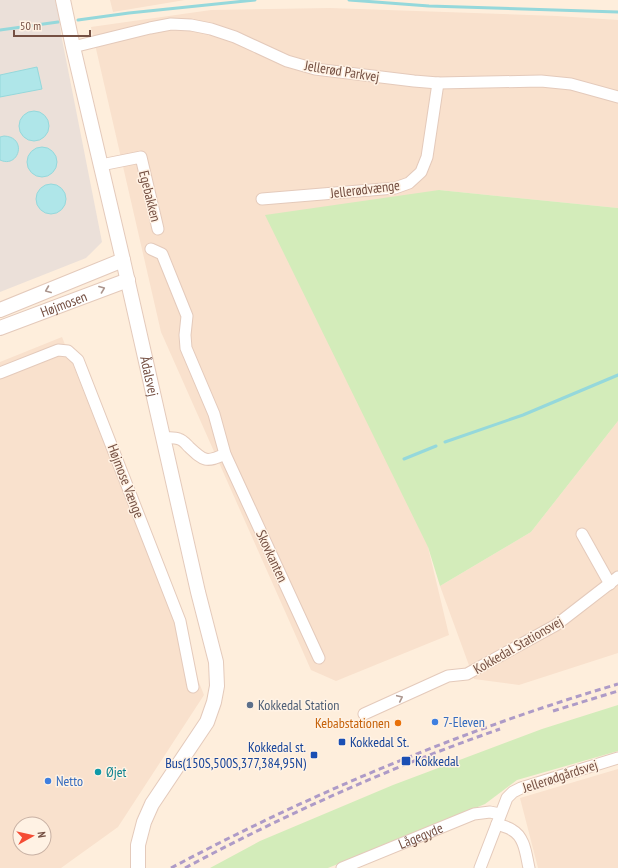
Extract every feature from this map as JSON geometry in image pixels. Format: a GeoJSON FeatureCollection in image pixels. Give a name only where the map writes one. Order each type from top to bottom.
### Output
{"type":"FeatureCollection","features":[{"type":"Feature","properties":{"kind":"street","name":"Ådalsvej"},"geometry":{"type":"LineString","coordinates":[[63,0],[203,612],[216,662],[217,686],[214,702],[207,722],[152,804],[144,822],[138,845],[138,868]]}},
{"type":"Feature","properties":{"kind":"street","name":"Jellerød Parkvej"},"geometry":{"type":"LineString","coordinates":[[73,47],[171,24],[191,25],[211,29],[287,61],[315,69],[438,83],[541,81],[571,84],[618,97]]}},
{"type":"Feature","properties":{"kind":"street","name":"Jellerødvænge"},"geometry":{"type":"LineString","coordinates":[[262,199],[395,188],[408,183],[421,172],[426,157],[438,83]]}},
{"type":"Feature","properties":{"kind":"street","name":"Egebakken"},"geometry":{"type":"LineString","coordinates":[[101,165],[141,157],[158,229]]}},
{"type":"Feature","properties":{"kind":"street","name":"Skovkanten"},"geometry":{"type":"LineString","coordinates":[[151,249],[162,254],[187,316],[185,335],[186,348],[214,414],[225,454],[319,658]]}},
{"type":"Feature","properties":{"kind":"street","name":"Højmosen"},"geometry":{"type":"LineString","coordinates":[[0,310],[123,260]]}},
{"type":"Feature","properties":{"kind":"street","name":"Højmosen"},"geometry":{"type":"LineString","coordinates":[[0,328],[128,280]]}},
{"type":"Feature","properties":{"kind":"street","name":"Højmose Vænge"},"geometry":{"type":"LineString","coordinates":[[0,372],[58,350],[68,351],[78,360],[180,621],[192,687]]}},
{"type":"Feature","properties":{"kind":"street"},"geometry":{"type":"LineString","coordinates":[[163,438],[178,439],[185,442],[199,457],[206,459],[213,459],[225,454]]}},
{"type":"Feature","properties":{"kind":"street"},"geometry":{"type":"LineString","coordinates":[[582,534],[614,581]]}},
{"type":"Feature","properties":{"kind":"street","name":"Kokkedal Stationsvej"},"geometry":{"type":"LineString","coordinates":[[364,714],[448,676],[467,674],[556,625],[614,581]]}},
{"type":"Feature","properties":{"kind":"street","name":"Jellerødgårdsvej"},"geometry":{"type":"LineString","coordinates":[[480,868],[507,798],[513,792],[521,788],[618,758]]}},
{"type":"Feature","properties":{"kind":"street","name":"Lågegyde"},"geometry":{"type":"LineString","coordinates":[[342,868],[474,814],[490,812],[519,836],[523,842],[529,868]]}},
{"type":"Feature","properties":{"kind":"shaded area"},"geometry":{"type":"Polygon","coordinates":[[[0,0],[55,0],[102,242],[86,258],[0,292],[0,0]]]}},
{"type":"Feature","properties":{"kind":"shaded area"},"geometry":{"type":"Polygon","coordinates":[[[110,0],[185,0],[113,12],[110,0]]]}},
{"type":"Feature","properties":{"kind":"shaded area"},"geometry":{"type":"Polygon","coordinates":[[[330,8],[557,16],[618,20],[618,208],[439,190],[428,547],[449,635],[336,681],[311,670],[161,332],[91,27],[211,10],[330,8]]]}},
{"type":"Feature","properties":{"kind":"shaded area"},"geometry":{"type":"Polygon","coordinates":[[[62,337],[204,695],[118,827],[61,868],[0,868],[0,362],[62,337]]]}},
{"type":"Feature","properties":{"kind":"shaded area"},"geometry":{"type":"Polygon","coordinates":[[[618,421],[618,653],[519,685],[474,679],[440,586],[531,532],[618,421]]]}},
{"type":"Feature","properties":{"kind":"shaded area"},"geometry":{"type":"Polygon","coordinates":[[[618,769],[618,868],[538,868],[520,798],[618,769]]]}},
{"type":"Feature","properties":{"kind":"green space"},"geometry":{"type":"Polygon","coordinates":[[[439,190],[618,208],[618,421],[531,532],[440,586],[428,547],[265,215],[439,190]]]}},
{"type":"Feature","properties":{"kind":"green space"},"geometry":{"type":"Polygon","coordinates":[[[618,705],[618,751],[517,780],[485,804],[328,868],[210,868],[260,841],[393,785],[542,729],[618,705]]]}},
{"type":"Feature","properties":{"kind":"water"},"geometry":{"type":"Polygon","coordinates":[[[37,67],[42,89],[0,97],[0,75],[37,67]]]}},
{"type":"Feature","properties":{"kind":"water"},"geometry":{"type":"Polygon","coordinates":[[[34,111],[45,115],[49,126],[45,137],[34,141],[23,137],[19,126],[23,115],[34,111]]]}},
{"type":"Feature","properties":{"kind":"water"},"geometry":{"type":"Polygon","coordinates":[[[4,136],[16,141],[18,146],[16,157],[7,162],[0,160],[0,137],[4,136]]]}},
{"type":"Feature","properties":{"kind":"water"},"geometry":{"type":"Polygon","coordinates":[[[42,147],[53,151],[57,162],[53,173],[42,177],[31,173],[27,162],[31,151],[42,147]]]}},
{"type":"Feature","properties":{"kind":"water"},"geometry":{"type":"Polygon","coordinates":[[[51,184],[62,188],[66,199],[62,210],[51,214],[40,210],[36,199],[40,188],[51,184]]]}},
{"type":"Feature","properties":{"kind":"waterway"},"geometry":{"type":"LineString","coordinates":[[78,20],[129,13],[255,0]]}},
{"type":"Feature","properties":{"kind":"waterway"},"geometry":{"type":"LineString","coordinates":[[349,0],[429,6],[618,12]]}},
{"type":"Feature","properties":{"kind":"waterway"},"geometry":{"type":"LineString","coordinates":[[0,30],[58,22]]}},
{"type":"Feature","properties":{"kind":"waterway"},"geometry":{"type":"LineString","coordinates":[[445,442],[523,415],[618,375]]}},
{"type":"Feature","properties":{"kind":"waterway"},"geometry":{"type":"LineString","coordinates":[[404,459],[436,446]]}},
{"type":"Feature","properties":{"kind":"railway"},"geometry":{"type":"LineString","coordinates":[[171,868],[279,814],[390,765],[503,721],[618,684]]}},
{"type":"Feature","properties":{"kind":"railway"},"geometry":{"type":"LineString","coordinates":[[553,711],[618,691]]}},
{"type":"Feature","properties":{"kind":"railway"},"geometry":{"type":"LineString","coordinates":[[185,868],[300,810],[340,792],[419,759],[500,729]]}},
{"type":"Feature","properties":{"kind":"place","name":"Kokkedal Station"},"geometry":{"type":"Point","coordinates":[250,705]}},
{"type":"Feature","properties":{"kind":"place","name":"7-Eleven"},"geometry":{"type":"Point","coordinates":[435,722]}},
{"type":"Feature","properties":{"kind":"place","name":"Kebabstationen"},"geometry":{"type":"Point","coordinates":[398,723]}},
{"type":"Feature","properties":{"kind":"place","name":"Kokkedal St."},"geometry":{"type":"Point","coordinates":[342,742]}},
{"type":"Feature","properties":{"kind":"place","name":"Kokkedal st. Bus(150S,500S,377,384,95N)"},"geometry":{"type":"Point","coordinates":[314,755]}},
{"type":"Feature","properties":{"kind":"place","name":"Kokkedal"},"geometry":{"type":"Point","coordinates":[406,761]}},
{"type":"Feature","properties":{"kind":"place","name":"Øjet"},"geometry":{"type":"Point","coordinates":[98,772]}},
{"type":"Feature","properties":{"kind":"place","name":"Netto"},"geometry":{"type":"Point","coordinates":[48,781]}}]}
